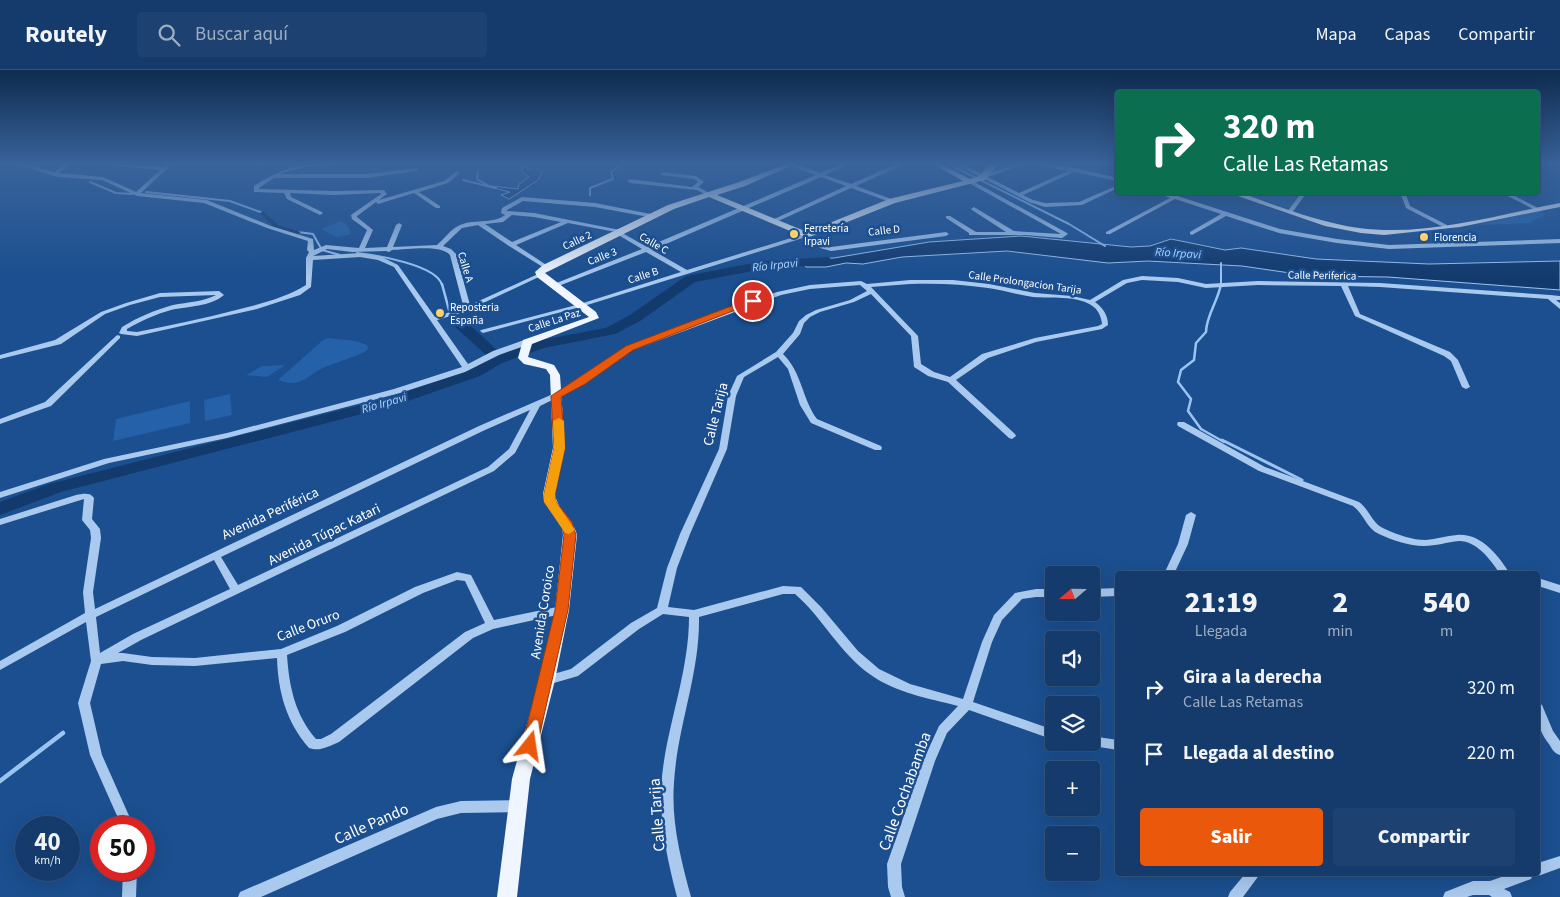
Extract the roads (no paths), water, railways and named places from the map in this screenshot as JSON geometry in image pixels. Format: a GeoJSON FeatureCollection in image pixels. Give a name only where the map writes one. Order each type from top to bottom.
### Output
{"type":"FeatureCollection","features":[{"type":"Feature","properties":{"kind":"main road","name":"Calle 2"},"geometry":{"type":"LineString","coordinates":[[543,271],[654,216],[689,202]]}},
{"type":"Feature","properties":{"kind":"main road","name":"Calle D"},"geometry":{"type":"LineString","coordinates":[[725,202],[807,235]]}},
{"type":"Feature","properties":{"kind":"main road"},"geometry":{"type":"LineString","coordinates":[[807,235],[891,202]]}},
{"type":"Feature","properties":{"kind":"main road"},"geometry":{"type":"LineString","coordinates":[[1258,202],[1329,225],[1369,232],[1401,232],[1445,226],[1560,205]]}},
{"type":"Feature","properties":{"kind":"main road","name":"Calle La Paz"},"geometry":{"type":"LineString","coordinates":[[525,348],[589,322],[594,318],[593,314],[556,285],[543,271]]}},
{"type":"Feature","properties":{"kind":"main road","name":"Avenida Coroico"},"geometry":{"type":"LineString","coordinates":[[507,897],[521,779],[547,680],[562,610],[570,535],[568,525],[550,502],[549,494],[560,448],[555,375],[553,370],[525,348]]}},
{"type":"Feature","properties":{"kind":"street"},"geometry":{"type":"LineString","coordinates":[[206,202],[269,227],[311,240],[310,250],[315,252],[380,258],[396,266],[466,367]]}},
{"type":"Feature","properties":{"kind":"street"},"geometry":{"type":"LineString","coordinates":[[298,202],[320,213]]}},
{"type":"Feature","properties":{"kind":"street"},"geometry":{"type":"LineString","coordinates":[[361,250],[370,230],[354,218],[354,215],[373,202]]}},
{"type":"Feature","properties":{"kind":"street"},"geometry":{"type":"LineString","coordinates":[[366,207],[383,202]]}},
{"type":"Feature","properties":{"kind":"street"},"geometry":{"type":"LineString","coordinates":[[430,202],[438,207]]}},
{"type":"Feature","properties":{"kind":"street","name":"Calle C"},"geometry":{"type":"LineString","coordinates":[[516,202],[504,209],[504,212],[569,221],[621,232],[622,235],[685,272]]}},
{"type":"Feature","properties":{"kind":"street","name":"Calle C"},"geometry":{"type":"LineString","coordinates":[[559,202],[595,205],[654,216]]}},
{"type":"Feature","properties":{"kind":"street","name":"Calle 3"},"geometry":{"type":"LineString","coordinates":[[556,285],[647,250],[759,202]]}},
{"type":"Feature","properties":{"kind":"street"},"geometry":{"type":"LineString","coordinates":[[774,221],[816,202]]}},
{"type":"Feature","properties":{"kind":"street"},"geometry":{"type":"LineString","coordinates":[[948,217],[973,234],[1012,233],[1062,236],[1065,234],[1014,202]]}},
{"type":"Feature","properties":{"kind":"street"},"geometry":{"type":"LineString","coordinates":[[1035,202],[1044,205],[1080,204],[1085,202]]}},
{"type":"Feature","properties":{"kind":"street"},"geometry":{"type":"LineString","coordinates":[[1108,233],[1167,202]]}},
{"type":"Feature","properties":{"kind":"street"},"geometry":{"type":"LineString","coordinates":[[1185,202],[1288,233],[1389,247],[1560,241]]}},
{"type":"Feature","properties":{"kind":"street"},"geometry":{"type":"LineString","coordinates":[[1290,212],[1298,202]]}},
{"type":"Feature","properties":{"kind":"street"},"geometry":{"type":"LineString","coordinates":[[1406,202],[1408,207],[1445,226]]}},
{"type":"Feature","properties":{"kind":"street"},"geometry":{"type":"LineString","coordinates":[[1522,202],[1537,209]]}},
{"type":"Feature","properties":{"kind":"street"},"geometry":{"type":"LineString","coordinates":[[974,209],[1012,233]]}},
{"type":"Feature","properties":{"kind":"street"},"geometry":{"type":"LineString","coordinates":[[439,247],[460,227],[501,221],[510,214]]}},
{"type":"Feature","properties":{"kind":"street"},"geometry":{"type":"LineString","coordinates":[[1192,233],[1225,214]]}},
{"type":"Feature","properties":{"kind":"street"},"geometry":{"type":"LineString","coordinates":[[510,245],[569,221]]}},
{"type":"Feature","properties":{"kind":"street"},"geometry":{"type":"LineString","coordinates":[[434,319],[469,308],[543,271],[478,223]]}},
{"type":"Feature","properties":{"kind":"street"},"geometry":{"type":"LineString","coordinates":[[389,250],[399,225]]}},
{"type":"Feature","properties":{"kind":"street","name":"Calle D"},"geometry":{"type":"LineString","coordinates":[[807,235],[822,247],[830,249],[946,234]]}},
{"type":"Feature","properties":{"kind":"street","name":"Calle B"},"geometry":{"type":"LineString","coordinates":[[483,331],[582,305],[807,235]]}},
{"type":"Feature","properties":{"kind":"street","name":"Calle A"},"geometry":{"type":"LineString","coordinates":[[315,252],[439,247],[450,250],[453,254],[466,305],[469,308]]}},
{"type":"Feature","properties":{"kind":"street"},"geometry":{"type":"LineString","coordinates":[[0,357],[58,342],[103,313],[160,295],[214,292],[221,295],[212,300],[156,313],[124,328],[123,333],[137,334],[235,312],[304,291],[309,286],[315,252]]}},
{"type":"Feature","properties":{"kind":"street","name":"Calle Periferica"},"geometry":{"type":"LineString","coordinates":[[1091,302],[1125,281],[1136,278],[1178,280],[1220,286],[1258,283],[1423,286],[1560,298]]}},
{"type":"Feature","properties":{"kind":"street","name":"Avenida Periférica"},"geometry":{"type":"LineString","coordinates":[[0,666],[91,615],[556,396],[582,382],[630,348],[753,301],[800,288],[853,282],[869,288]]}},
{"type":"Feature","properties":{"kind":"street","name":"Calle Prolongacion Tarija"},"geometry":{"type":"LineString","coordinates":[[869,288],[928,282],[980,284],[1091,302]]}},
{"type":"Feature","properties":{"kind":"street"},"geometry":{"type":"LineString","coordinates":[[1344,285],[1356,315],[1447,354],[1454,360],[1466,387]]}},
{"type":"Feature","properties":{"kind":"street"},"geometry":{"type":"LineString","coordinates":[[869,288],[914,336],[917,365],[931,374],[951,380],[1012,436]]}},
{"type":"Feature","properties":{"kind":"street","name":"Calle Tarija"},"geometry":{"type":"LineString","coordinates":[[662,610],[672,568],[723,449],[732,396],[737,383],[749,371],[779,354],[796,334],[801,322],[808,316],[818,311],[852,301],[869,288]]}},
{"type":"Feature","properties":{"kind":"street"},"geometry":{"type":"LineString","coordinates":[[1550,297],[1560,307]]}},
{"type":"Feature","properties":{"kind":"street"},"geometry":{"type":"LineString","coordinates":[[951,380],[985,356],[1035,340],[1093,330],[1105,325],[1102,312],[1091,302]]}},
{"type":"Feature","properties":{"kind":"street"},"geometry":{"type":"LineString","coordinates":[[0,422],[53,400],[118,337]]}},
{"type":"Feature","properties":{"kind":"street"},"geometry":{"type":"LineString","coordinates":[[0,496],[107,461],[326,411],[397,391],[525,348]]}},
{"type":"Feature","properties":{"kind":"street"},"geometry":{"type":"LineString","coordinates":[[779,354],[795,371],[808,415],[814,421],[878,448]]}},
{"type":"Feature","properties":{"kind":"street","name":"Avenida Túpac Katari"},"geometry":{"type":"LineString","coordinates":[[96,661],[136,638],[491,469],[512,451],[537,404]]}},
{"type":"Feature","properties":{"kind":"street"},"geometry":{"type":"LineString","coordinates":[[1181,424],[1262,469],[1356,504],[1366,511],[1370,525],[1380,532],[1424,543],[1459,538],[1473,540],[1490,554],[1504,571]]}},
{"type":"Feature","properties":{"kind":"street"},"geometry":{"type":"LineString","coordinates":[[0,522],[76,498],[85,496],[90,498],[87,520],[95,529],[96,538],[88,592],[96,661],[84,703],[96,754],[123,816]]}},
{"type":"Feature","properties":{"kind":"street"},"geometry":{"type":"LineString","coordinates":[[1170,571],[1183,544],[1191,516]]}},
{"type":"Feature","properties":{"kind":"street"},"geometry":{"type":"LineString","coordinates":[[216,556],[236,591]]}},
{"type":"Feature","properties":{"kind":"street","name":"Calle Oruro"},"geometry":{"type":"LineString","coordinates":[[96,661],[123,657],[152,661],[195,662],[282,653],[357,622],[419,590],[457,576],[468,578],[491,625]]}},
{"type":"Feature","properties":{"kind":"street"},"geometry":{"type":"LineString","coordinates":[[1540,583],[1560,589]]}},
{"type":"Feature","properties":{"kind":"street"},"geometry":{"type":"LineString","coordinates":[[547,680],[574,673],[635,626],[662,610],[694,614],[783,590],[797,590],[808,598],[854,654],[875,672],[905,688],[966,704],[1016,724],[1045,732]]}},
{"type":"Feature","properties":{"kind":"street"},"geometry":{"type":"LineString","coordinates":[[1100,593],[1115,592]]}},
{"type":"Feature","properties":{"kind":"street"},"geometry":{"type":"LineString","coordinates":[[966,704],[987,642],[998,618],[1019,596],[1045,593]]}},
{"type":"Feature","properties":{"kind":"street"},"geometry":{"type":"LineString","coordinates":[[282,653],[285,689],[300,727],[313,744],[322,744],[335,738],[469,635],[491,625],[562,610]]}},
{"type":"Feature","properties":{"kind":"street","name":"Calle Tarija"},"geometry":{"type":"LineString","coordinates":[[684,897],[671,838],[668,770],[685,694],[695,626],[694,614]]}},
{"type":"Feature","properties":{"kind":"street","name":"Calle Cochabamba"},"geometry":{"type":"LineString","coordinates":[[898,897],[895,886],[894,864],[929,761],[943,730],[966,704]]}},
{"type":"Feature","properties":{"kind":"street"},"geometry":{"type":"LineString","coordinates":[[1540,713],[1548,734],[1560,750]]}},
{"type":"Feature","properties":{"kind":"street"},"geometry":{"type":"LineString","coordinates":[[1100,742],[1115,745]]}},
{"type":"Feature","properties":{"kind":"street","name":"Calle Pando"},"geometry":{"type":"LineString","coordinates":[[245,897],[436,813],[461,807],[517,806]]}},
{"type":"Feature","properties":{"kind":"street"},"geometry":{"type":"LineString","coordinates":[[1540,868],[1560,862]]}},
{"type":"Feature","properties":{"kind":"street"},"geometry":{"type":"LineString","coordinates":[[1235,897],[1251,876]]}},
{"type":"Feature","properties":{"kind":"street"},"geometry":{"type":"LineString","coordinates":[[1492,893],[1522,876]]}},
{"type":"Feature","properties":{"kind":"street"},"geometry":{"type":"LineString","coordinates":[[129,897],[130,881]]}},
{"type":"Feature","properties":{"kind":"street"},"geometry":{"type":"LineString","coordinates":[[1450,897],[1473,888],[1505,897]]}},
{"type":"Feature","properties":{"kind":"water","name":"Río Irpavi"},"geometry":{"type":"Polygon","coordinates":[[[1021,236],[1131,247],[1150,246],[1171,239],[1225,250],[1241,248],[1316,259],[1429,264],[1560,261],[1560,290],[1388,277],[1311,276],[1242,266],[1148,261],[1108,263],[1007,251],[902,257],[863,264],[846,263],[826,267],[806,267],[803,260],[834,258],[929,242],[1021,236]]]}},
{"type":"Feature","properties":{"kind":"waterway"},"geometry":{"type":"LineString","coordinates":[[232,202],[263,213]]}},
{"type":"Feature","properties":{"kind":"waterway"},"geometry":{"type":"LineString","coordinates":[[1024,202],[1069,224],[1105,246]]}},
{"type":"Feature","properties":{"kind":"waterway"},"geometry":{"type":"LineString","coordinates":[[263,213],[276,226],[298,232]]}},
{"type":"Feature","properties":{"kind":"waterway"},"geometry":{"type":"LineString","coordinates":[[298,232],[313,234],[322,250],[340,255]]}},
{"type":"Feature","properties":{"kind":"waterway"},"geometry":{"type":"LineString","coordinates":[[357,253],[405,262],[429,272],[438,278],[442,285]]}},
{"type":"Feature","properties":{"kind":"waterway","name":"Río Irpavi"},"geometry":{"type":"LineString","coordinates":[[0,509],[55,488],[390,402],[475,373],[497,360],[541,344],[610,331],[635,318],[691,279],[763,265],[828,261]]}},
{"type":"Feature","properties":{"kind":"waterway"},"geometry":{"type":"LineString","coordinates":[[1221,263],[1221,284]]}},
{"type":"Feature","properties":{"kind":"waterway"},"geometry":{"type":"LineString","coordinates":[[442,284],[449,310]]}},
{"type":"Feature","properties":{"kind":"waterway"},"geometry":{"type":"LineString","coordinates":[[1221,284],[1208,320],[1206,332],[1196,343],[1194,360],[1181,370],[1178,382],[1191,399],[1188,411],[1201,429],[1224,442]]}},
{"type":"Feature","properties":{"kind":"waterway"},"geometry":{"type":"LineString","coordinates":[[456,320],[491,352]]}},
{"type":"Feature","properties":{"kind":"waterway"},"geometry":{"type":"LineString","coordinates":[[1222,440],[1302,480]]}},
{"type":"Feature","properties":{"kind":"waterway"},"geometry":{"type":"LineString","coordinates":[[0,781],[63,733]]}},
{"type":"Feature","properties":{"kind":"place","name":"Ferretería Irpavi"},"geometry":{"type":"Point","coordinates":[794,234]}},
{"type":"Feature","properties":{"kind":"place","name":"Florencia"},"geometry":{"type":"Point","coordinates":[1424,237]}},
{"type":"Feature","properties":{"kind":"place","name":"Reposteria España"},"geometry":{"type":"Point","coordinates":[440,313]}}]}
